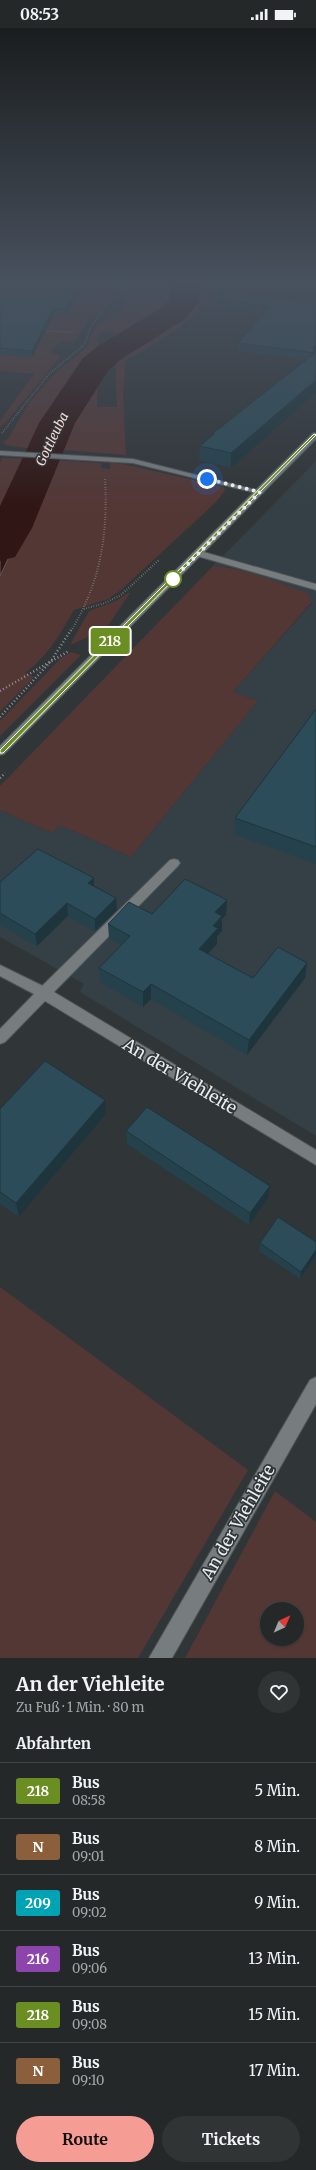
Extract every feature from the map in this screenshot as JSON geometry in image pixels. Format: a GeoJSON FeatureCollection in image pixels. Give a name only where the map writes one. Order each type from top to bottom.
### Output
{"type":"FeatureCollection","features":[{"type":"Feature","properties":{"kind":"street"},"geometry":{"type":"LineString","coordinates":[[0,752],[155,596],[200,554],[316,435]]}},
{"type":"Feature","properties":{"kind":"street"},"geometry":{"type":"LineString","coordinates":[[4,453],[133,461],[260,492]]}},
{"type":"Feature","properties":{"kind":"street"},"geometry":{"type":"LineString","coordinates":[[200,554],[316,586]]}},
{"type":"Feature","properties":{"kind":"street"},"geometry":{"type":"LineString","coordinates":[[0,1038],[174,863]]}},
{"type":"Feature","properties":{"kind":"street","name":"An der Viehleite"},"geometry":{"type":"LineString","coordinates":[[0,970],[44,993],[316,1158]]}},
{"type":"Feature","properties":{"kind":"street","name":"An der Viehleite"},"geometry":{"type":"LineString","coordinates":[[160,1658],[316,1386]]}},
{"type":"Feature","properties":{"kind":"path"},"geometry":{"type":"LineString","coordinates":[[0,435],[15,419],[49,374],[69,357]]}},
{"type":"Feature","properties":{"kind":"path"},"geometry":{"type":"LineString","coordinates":[[0,717],[38,678],[54,658],[84,609],[103,550],[106,506],[104,458]]}},
{"type":"Feature","properties":{"kind":"path"},"geometry":{"type":"LineString","coordinates":[[84,609],[116,598],[164,555]]}},
{"type":"Feature","properties":{"kind":"path"},"geometry":{"type":"LineString","coordinates":[[0,691],[54,658]]}},
{"type":"Feature","properties":{"kind":"shaded area"},"geometry":{"type":"Polygon","coordinates":[[[0,357],[60,357],[7,421],[0,427],[0,421],[34,374],[0,371],[0,357]]]}},
{"type":"Feature","properties":{"kind":"shaded area"},"geometry":{"type":"Polygon","coordinates":[[[75,357],[93,357],[65,392],[27,448],[5,445],[4,442],[9,437],[29,403],[53,375],[75,357]]]}},
{"type":"Feature","properties":{"kind":"shaded area"},"geometry":{"type":"Polygon","coordinates":[[[131,357],[126,359],[123,396],[126,455],[63,450],[66,430],[98,375],[97,407],[117,407],[115,358],[131,357]]]}},
{"type":"Feature","properties":{"kind":"shaded area"},"geometry":{"type":"Polygon","coordinates":[[[2,458],[29,459],[0,525],[0,463],[2,458]]]}},
{"type":"Feature","properties":{"kind":"shaded area"},"geometry":{"type":"Polygon","coordinates":[[[55,460],[101,463],[101,468],[110,469],[110,462],[128,465],[224,487],[225,491],[215,503],[121,590],[108,599],[74,610],[47,652],[25,673],[34,677],[0,712],[0,576],[55,460]]]}},
{"type":"Feature","properties":{"kind":"shaded area"},"geometry":{"type":"Polygon","coordinates":[[[316,461],[316,1136],[80,992],[84,984],[0,937],[0,810],[52,833],[60,825],[131,857],[258,701],[233,692],[311,604],[309,595],[283,584],[228,567],[213,566],[316,461]]]}},
{"type":"Feature","properties":{"kind":"shaded area"},"geometry":{"type":"Polygon","coordinates":[[[213,566],[225,567],[261,576],[309,594],[311,603],[233,692],[258,701],[131,857],[60,825],[52,833],[0,810],[0,786],[213,566]]]}},
{"type":"Feature","properties":{"kind":"shaded area"},"geometry":{"type":"Polygon","coordinates":[[[130,593],[103,633],[95,634],[70,645],[89,611],[116,601],[130,593]]]}},
{"type":"Feature","properties":{"kind":"shaded area"},"geometry":{"type":"Polygon","coordinates":[[[71,652],[81,655],[0,736],[0,721],[61,658],[71,652]]]}},
{"type":"Feature","properties":{"kind":"shaded area"},"geometry":{"type":"Polygon","coordinates":[[[0,1287],[248,1470],[138,1658],[0,1658],[0,1287]]]}},
{"type":"Feature","properties":{"kind":"shaded area"},"geometry":{"type":"Polygon","coordinates":[[[275,1491],[316,1522],[316,1658],[185,1658],[275,1491]]]}},
{"type":"Feature","properties":{"kind":"water"},"geometry":{"type":"Polygon","coordinates":[[[93,357],[116,357],[98,375],[66,430],[63,450],[27,448],[65,392],[93,357]]]}},
{"type":"Feature","properties":{"kind":"water"},"geometry":{"type":"Polygon","coordinates":[[[29,459],[55,460],[0,576],[0,525],[29,459]]]}},
{"type":"Feature","properties":{"kind":"pier"},"geometry":{"type":"Polygon","coordinates":[[[98,357],[117,357],[117,359],[98,379],[98,357]]]}},
{"type":"Feature","properties":{"kind":"building"},"geometry":{"type":"Polygon","coordinates":[[[310,357],[316,357],[316,380],[231,453],[200,446],[214,434],[212,434],[310,357]]]}},
{"type":"Feature","properties":{"kind":"building"},"geometry":{"type":"Polygon","coordinates":[[[316,709],[316,847],[235,818],[316,709]]]}},
{"type":"Feature","properties":{"kind":"building"},"geometry":{"type":"Polygon","coordinates":[[[38,849],[94,878],[88,883],[116,898],[95,919],[67,903],[35,934],[0,913],[0,882],[38,849]]]}},
{"type":"Feature","properties":{"kind":"building"},"geometry":{"type":"Polygon","coordinates":[[[185,879],[227,900],[215,912],[222,916],[213,926],[218,928],[199,949],[253,978],[278,947],[307,963],[249,1040],[151,984],[143,992],[99,968],[130,936],[108,924],[129,902],[152,914],[185,879]]]}},
{"type":"Feature","properties":{"kind":"building"},"geometry":{"type":"Polygon","coordinates":[[[45,1061],[105,1100],[16,1203],[0,1192],[0,1109],[45,1061]]]}},
{"type":"Feature","properties":{"kind":"building"},"geometry":{"type":"Polygon","coordinates":[[[147,1107],[270,1186],[250,1213],[126,1131],[147,1107]]]}},
{"type":"Feature","properties":{"kind":"building"},"geometry":{"type":"Polygon","coordinates":[[[278,1217],[316,1242],[316,1250],[301,1272],[260,1243],[278,1217]]]}},
{"type":"Feature","properties":{"kind":"waterway","name":"Gottleuba"},"geometry":{"type":"LineString","coordinates":[[0,548],[11,528],[57,423],[95,365],[104,357]]}},
{"type":"Feature","properties":{"kind":"bus line","name":"218"},"geometry":{"type":"LineString","coordinates":[[0,752],[155,596],[200,554],[316,435]]}},
{"type":"Feature","properties":{"kind":"route"},"geometry":{"type":"LineString","coordinates":[[173,579],[200,554],[260,492],[207,479]]}}]}
